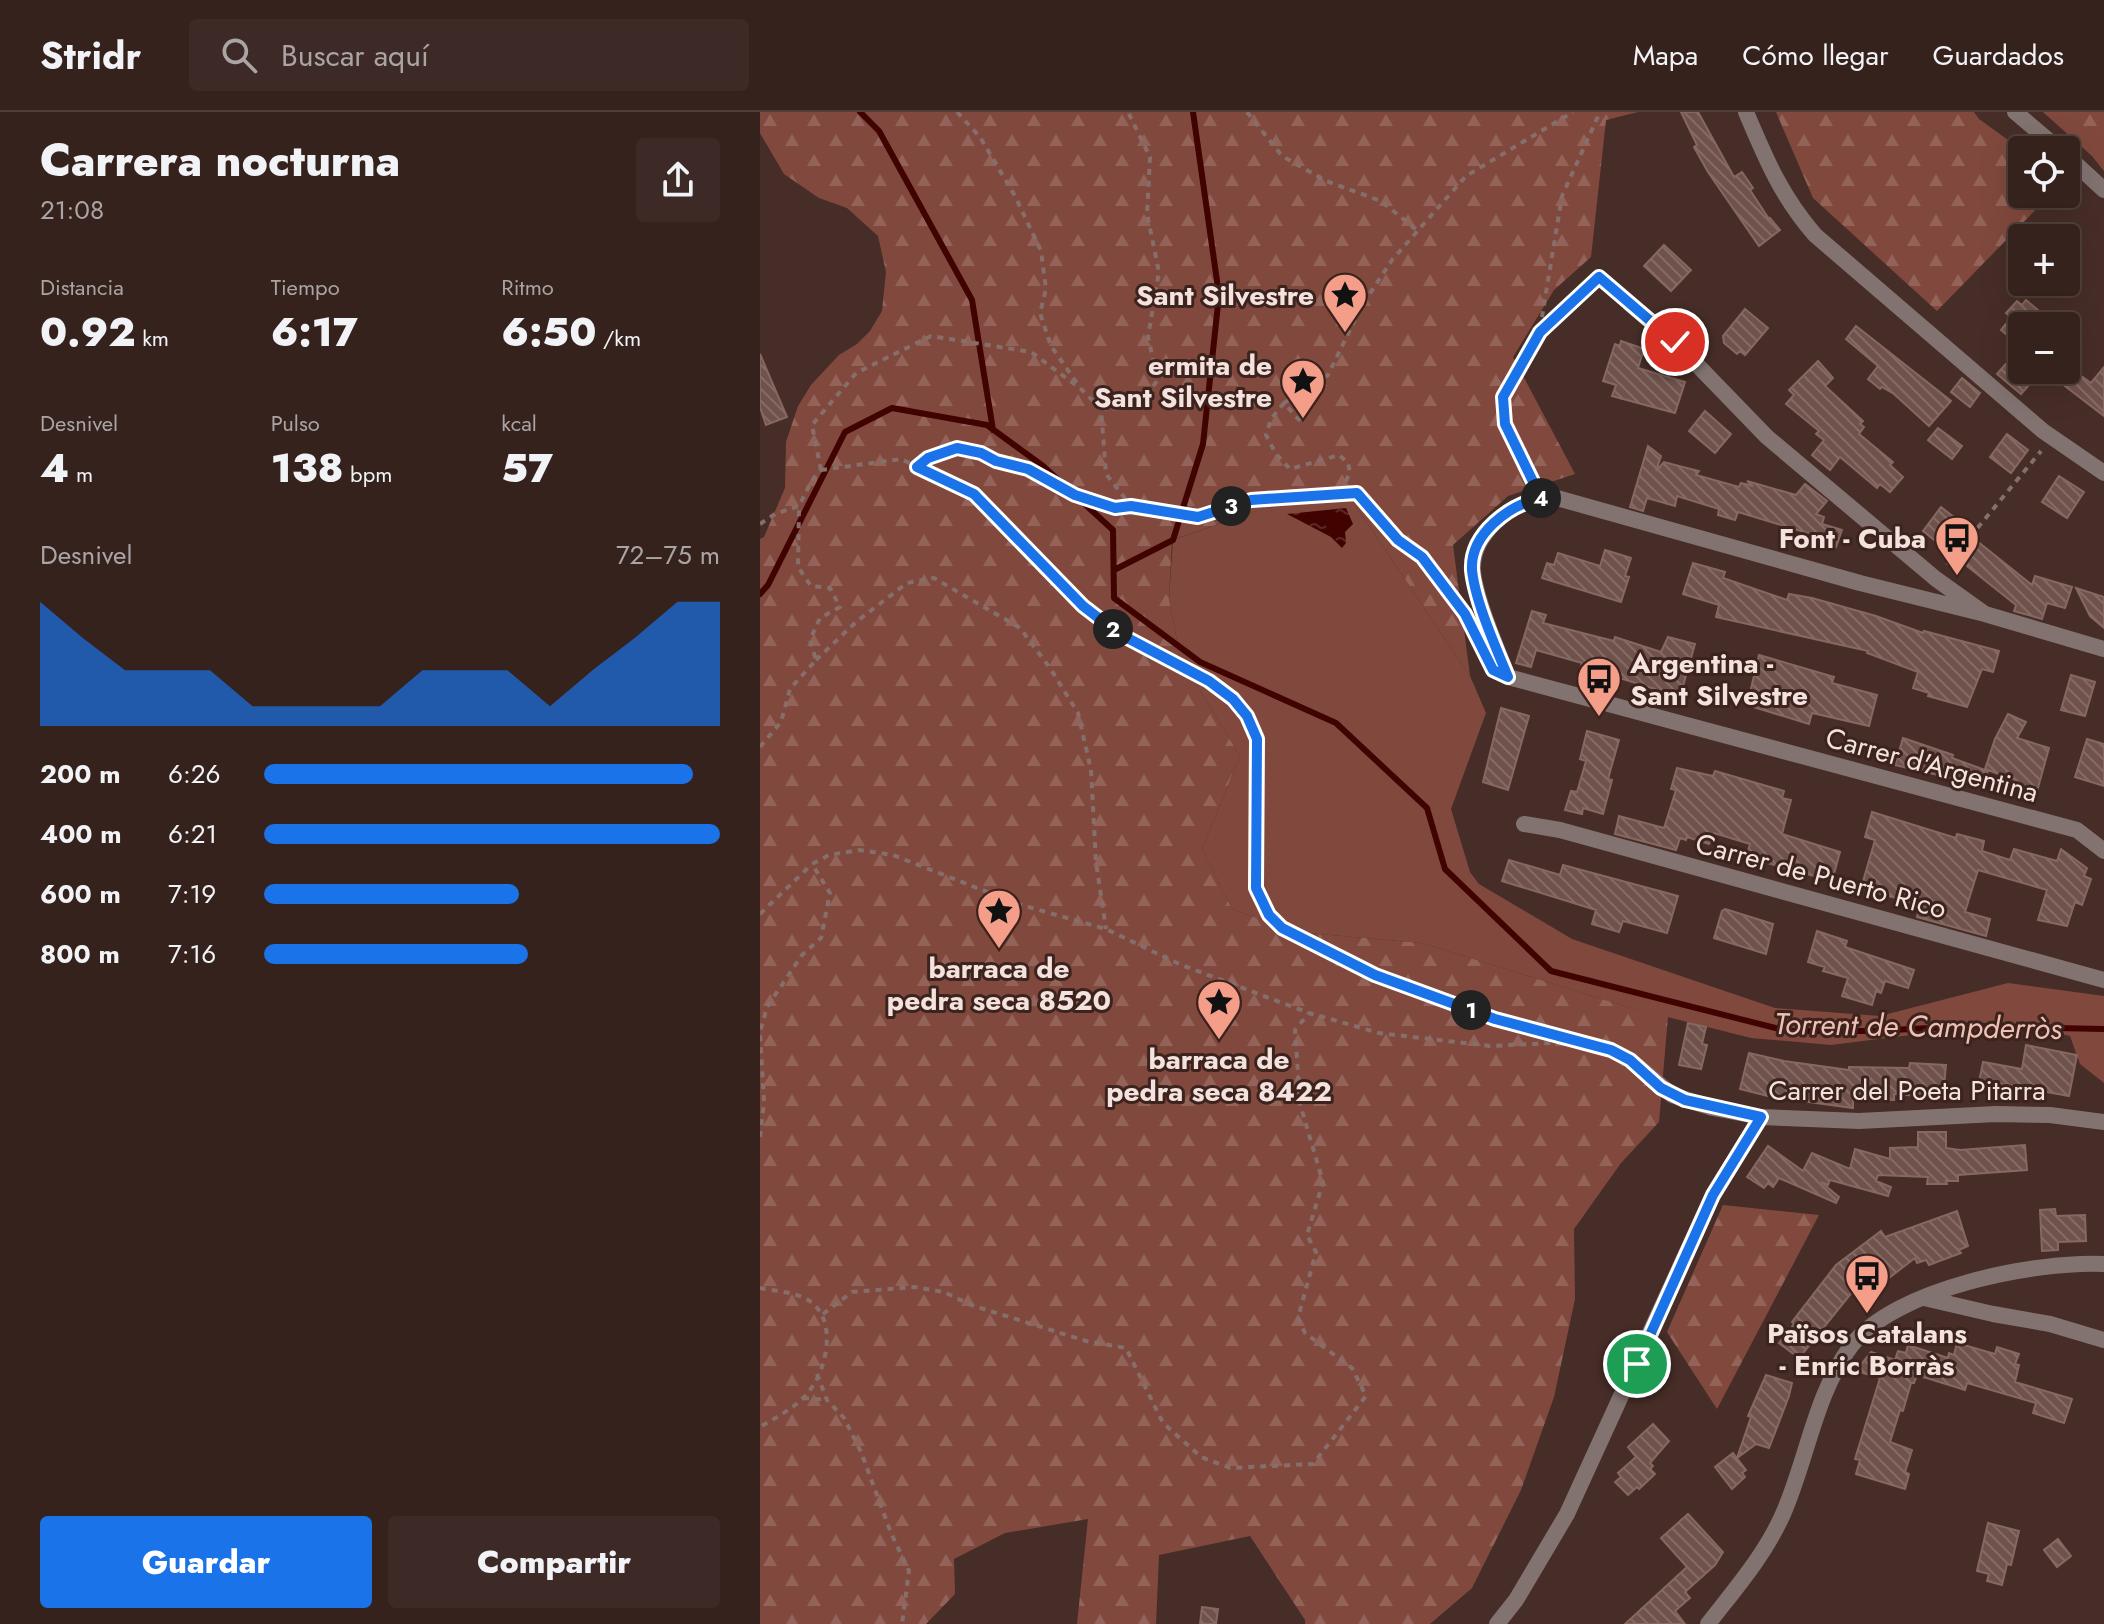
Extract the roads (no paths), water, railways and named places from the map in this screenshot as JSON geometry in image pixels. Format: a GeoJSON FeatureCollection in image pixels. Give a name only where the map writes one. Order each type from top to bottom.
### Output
{"type":"FeatureCollection","features":[{"type":"Feature","properties":{"kind":"street"},"geometry":{"type":"LineString","coordinates":[[1746,112],[1771,172],[1791,208],[1815,235],[2052,438],[2104,473]]}},
{"type":"Feature","properties":{"kind":"street"},"geometry":{"type":"LineString","coordinates":[[2015,112],[2043,136]]}},
{"type":"Feature","properties":{"kind":"street"},"geometry":{"type":"LineString","coordinates":[[2080,168],[2104,190]]}},
{"type":"Feature","properties":{"kind":"street"},"geometry":{"type":"LineString","coordinates":[[1630,304],[1675,342],[1767,437],[1936,579],[1985,614],[2104,649]]}},
{"type":"Feature","properties":{"kind":"street","name":"Carrer d'Argentina"},"geometry":{"type":"LineString","coordinates":[[1985,614],[1860,583],[1557,498],[1526,501],[1501,517],[1482,536],[1472,569],[1508,677],[2077,830],[2104,851]]}},
{"type":"Feature","properties":{"kind":"street","name":"Carrer de Puerto Rico"},"geometry":{"type":"LineString","coordinates":[[1524,824],[1560,830],[2104,980]]}},
{"type":"Feature","properties":{"kind":"street","name":"Carrer del Poeta Pitarra"},"geometry":{"type":"LineString","coordinates":[[1630,1060],[1672,1095],[1713,1108],[1761,1117],[1859,1121],[2023,1114],[2104,1122]]}},
{"type":"Feature","properties":{"kind":"street"},"geometry":{"type":"LineString","coordinates":[[1497,1624],[1516,1600],[1567,1514],[1713,1195],[1761,1117]]}},
{"type":"Feature","properties":{"kind":"street"},"geometry":{"type":"LineString","coordinates":[[1708,1624],[1761,1556],[1784,1514],[1829,1387],[1851,1346],[1874,1323],[1936,1291],[2024,1269],[2076,1263],[2104,1264]]}},
{"type":"Feature","properties":{"kind":"street"},"geometry":{"type":"LineString","coordinates":[[1924,1298],[2050,1324],[2104,1340]]}},
{"type":"Feature","properties":{"kind":"water"},"geometry":{"type":"Polygon","coordinates":[[[1346,508],[1353,524],[1345,532],[1346,543],[1342,548],[1331,537],[1287,514],[1346,508]]]}},
{"type":"Feature","properties":{"kind":"waterway"},"geometry":{"type":"LineString","coordinates":[[860,112],[879,131],[972,300],[993,430]]}},
{"type":"Feature","properties":{"kind":"waterway"},"geometry":{"type":"LineString","coordinates":[[1114,570],[1173,540],[1203,444],[1219,295],[1193,112]]}},
{"type":"Feature","properties":{"kind":"waterway","name":"Torrent de Campderròs"},"geometry":{"type":"LineString","coordinates":[[760,594],[768,585],[845,432],[892,408],[987,425],[1043,466],[1113,530],[1114,598],[1200,662],[1336,723],[1427,808],[1445,869],[1551,971],[1787,1031],[1969,1026],[2104,1029]]}},
{"type":"Feature","properties":{"kind":"place","name":"Sant Silvestre"},"geometry":{"type":"Point","coordinates":[1345,334]}},
{"type":"Feature","properties":{"kind":"place","name":"ermita de Sant Silvestre"},"geometry":{"type":"Point","coordinates":[1303,420]}},
{"type":"Feature","properties":{"kind":"place","name":"Font - Cuba"},"geometry":{"type":"Point","coordinates":[1957,577]}},
{"type":"Feature","properties":{"kind":"place","name":"Argentina - Sant Silvestre"},"geometry":{"type":"Point","coordinates":[1599,718]}},
{"type":"Feature","properties":{"kind":"place","name":"barraca de pedra seca 8520"},"geometry":{"type":"Point","coordinates":[999,950]}},
{"type":"Feature","properties":{"kind":"place","name":"barraca de pedra seca 8422"},"geometry":{"type":"Point","coordinates":[1219,1041]}},
{"type":"Feature","properties":{"kind":"place","name":"Països Catalans - Enric Borràs"},"geometry":{"type":"Point","coordinates":[1867,1315]}}]}
